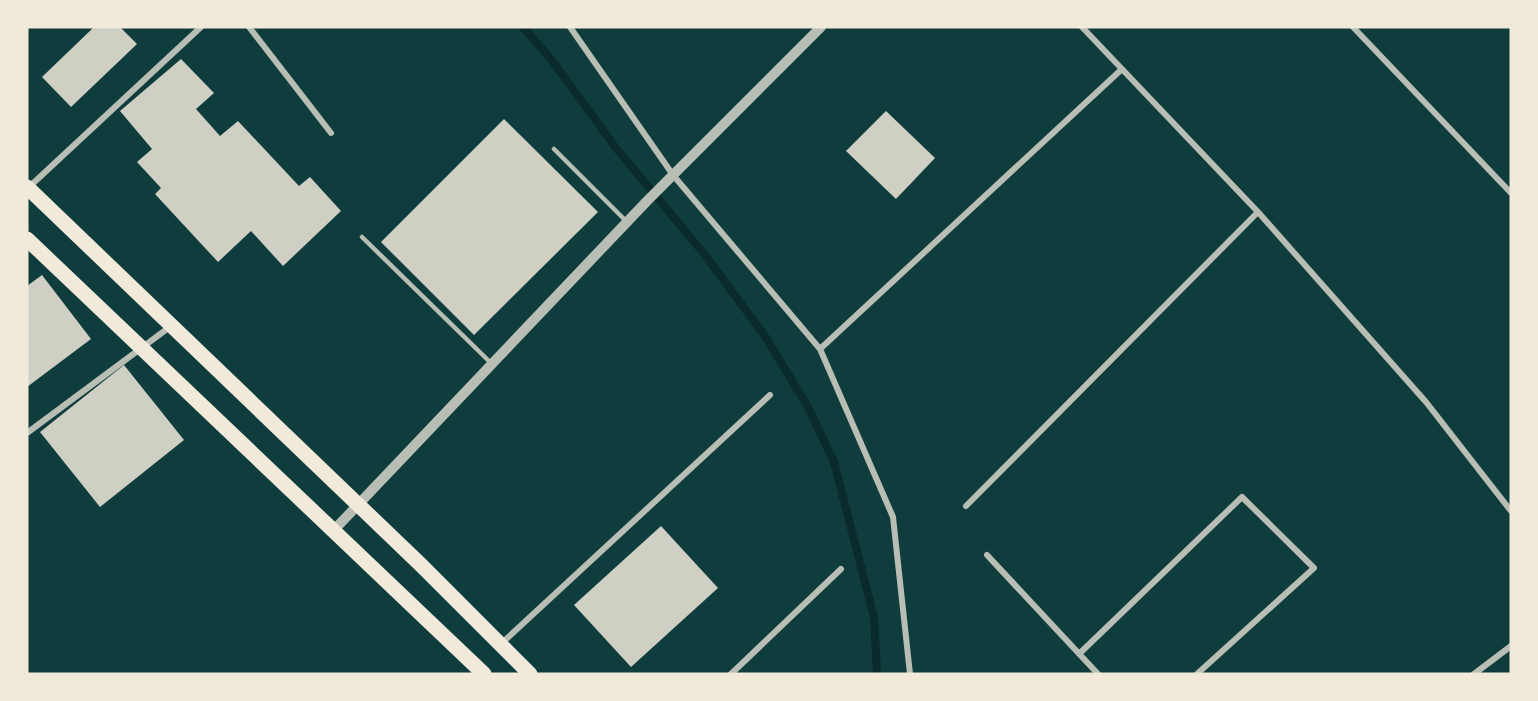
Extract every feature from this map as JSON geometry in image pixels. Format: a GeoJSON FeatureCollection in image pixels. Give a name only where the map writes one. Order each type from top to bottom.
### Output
{"type":"FeatureCollection","features":[{"type":"Feature","properties":{"kind":"main road"},"geometry":{"type":"LineString","coordinates":[[27,188],[421,565],[530,674]]}},
{"type":"Feature","properties":{"kind":"main road"},"geometry":{"type":"LineString","coordinates":[[27,239],[483,674]]}},
{"type":"Feature","properties":{"kind":"street"},"geometry":{"type":"LineString","coordinates":[[27,188],[201,27]]}},
{"type":"Feature","properties":{"kind":"street"},"geometry":{"type":"LineString","coordinates":[[249,27],[331,133]]}},
{"type":"Feature","properties":{"kind":"street"},"geometry":{"type":"LineString","coordinates":[[570,27],[673,176],[820,349],[894,517],[910,674]]}},
{"type":"Feature","properties":{"kind":"street"},"geometry":{"type":"LineString","coordinates":[[333,531],[647,201],[821,27]]}},
{"type":"Feature","properties":{"kind":"street"},"geometry":{"type":"LineString","coordinates":[[1082,27],[1258,212],[1426,402],[1511,511]]}},
{"type":"Feature","properties":{"kind":"street"},"geometry":{"type":"LineString","coordinates":[[1353,27],[1511,193]]}},
{"type":"Feature","properties":{"kind":"street"},"geometry":{"type":"LineString","coordinates":[[820,349],[1122,69]]}},
{"type":"Feature","properties":{"kind":"street"},"geometry":{"type":"LineString","coordinates":[[966,506],[1258,212]]}},
{"type":"Feature","properties":{"kind":"street"},"geometry":{"type":"LineString","coordinates":[[27,433],[171,326]]}},
{"type":"Feature","properties":{"kind":"street"},"geometry":{"type":"LineString","coordinates":[[500,645],[770,395]]}},
{"type":"Feature","properties":{"kind":"street"},"geometry":{"type":"LineString","coordinates":[[1079,654],[1242,497],[1314,568],[1197,674]]}},
{"type":"Feature","properties":{"kind":"street"},"geometry":{"type":"LineString","coordinates":[[987,555],[1098,674]]}},
{"type":"Feature","properties":{"kind":"street"},"geometry":{"type":"LineString","coordinates":[[731,674],[841,569]]}},
{"type":"Feature","properties":{"kind":"street"},"geometry":{"type":"LineString","coordinates":[[1474,674],[1511,646]]}},
{"type":"Feature","properties":{"kind":"lane"},"geometry":{"type":"LineString","coordinates":[[554,149],[627,222]]}},
{"type":"Feature","properties":{"kind":"lane"},"geometry":{"type":"LineString","coordinates":[[362,237],[492,364]]}},
{"type":"Feature","properties":{"kind":"building"},"geometry":{"type":"Polygon","coordinates":[[[94,27],[120,27],[137,44],[71,107],[42,77],[94,27]]]}},
{"type":"Feature","properties":{"kind":"building"},"geometry":{"type":"Polygon","coordinates":[[[181,59],[214,93],[196,109],[220,136],[238,121],[299,186],[310,177],[341,211],[283,266],[251,231],[218,262],[155,194],[161,188],[137,162],[152,149],[120,111],[181,59]]]}},
{"type":"Feature","properties":{"kind":"building"},"geometry":{"type":"Polygon","coordinates":[[[886,111],[935,158],[896,199],[846,151],[886,111]]]}},
{"type":"Feature","properties":{"kind":"building"},"geometry":{"type":"Polygon","coordinates":[[[504,119],[598,212],[474,335],[381,242],[504,119]]]}},
{"type":"Feature","properties":{"kind":"building"},"geometry":{"type":"Polygon","coordinates":[[[42,275],[91,339],[27,387],[27,286],[42,275]]]}},
{"type":"Feature","properties":{"kind":"building"},"geometry":{"type":"Polygon","coordinates":[[[124,365],[184,440],[100,507],[40,432],[124,365]]]}},
{"type":"Feature","properties":{"kind":"building"},"geometry":{"type":"Polygon","coordinates":[[[661,526],[718,588],[631,667],[574,605],[661,526]]]}},
{"type":"Feature","properties":{"kind":"waterway"},"geometry":{"type":"LineString","coordinates":[[523,27],[551,59],[616,148],[705,255],[765,336],[808,407],[834,462],[874,617],[877,674]]}}]}
